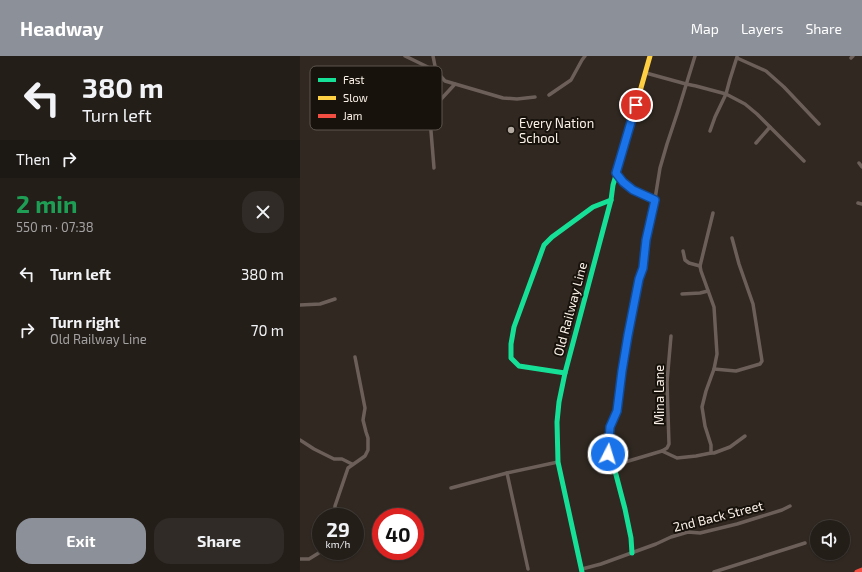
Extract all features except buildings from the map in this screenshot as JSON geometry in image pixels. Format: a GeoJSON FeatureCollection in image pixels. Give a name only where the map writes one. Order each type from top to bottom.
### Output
{"type":"FeatureCollection","features":[{"type":"Feature","properties":{"kind":"street"},"geometry":{"type":"LineString","coordinates":[[405,56],[426,66]]}},
{"type":"Feature","properties":{"kind":"street"},"geometry":{"type":"LineString","coordinates":[[433,56],[435,66]]}},
{"type":"Feature","properties":{"kind":"street"},"geometry":{"type":"LineString","coordinates":[[549,95],[570,80],[585,56]]}},
{"type":"Feature","properties":{"kind":"street","name":"Old Railway Line"},"geometry":{"type":"LineString","coordinates":[[582,570],[558,462],[558,409],[564,373],[611,200],[616,173],[650,56]]}},
{"type":"Feature","properties":{"kind":"street"},"geometry":{"type":"LineString","coordinates":[[632,553],[631,538],[625,509],[614,467],[608,454],[610,427],[617,411],[628,335],[639,279],[643,268],[646,240],[660,168],[695,56]]}},
{"type":"Feature","properties":{"kind":"street"},"geometry":{"type":"LineString","coordinates":[[710,131],[726,94],[738,57],[766,71],[784,87],[819,124]]}},
{"type":"Feature","properties":{"kind":"street"},"geometry":{"type":"LineString","coordinates":[[646,73],[726,94],[744,104],[758,114],[804,161]]}},
{"type":"Feature","properties":{"kind":"street"},"geometry":{"type":"LineString","coordinates":[[442,78],[445,81],[503,98],[517,99],[535,97]]}},
{"type":"Feature","properties":{"kind":"street"},"geometry":{"type":"LineString","coordinates":[[442,98],[455,84]]}},
{"type":"Feature","properties":{"kind":"street"},"geometry":{"type":"LineString","coordinates":[[756,143],[770,127]]}},
{"type":"Feature","properties":{"kind":"street"},"geometry":{"type":"LineString","coordinates":[[431,130],[434,168]]}},
{"type":"Feature","properties":{"kind":"street"},"geometry":{"type":"LineString","coordinates":[[859,163],[862,167]]}},
{"type":"Feature","properties":{"kind":"street"},"geometry":{"type":"LineString","coordinates":[[616,173],[623,182],[633,190],[655,200]]}},
{"type":"Feature","properties":{"kind":"street"},"geometry":{"type":"LineString","coordinates":[[564,373],[519,366],[511,358],[514,327],[544,245],[552,237],[593,207],[611,200]]}},
{"type":"Feature","properties":{"kind":"street"},"geometry":{"type":"LineString","coordinates":[[711,453],[711,445],[702,407],[717,354],[714,307],[700,266],[713,213]]}},
{"type":"Feature","properties":{"kind":"street"},"geometry":{"type":"LineString","coordinates":[[714,369],[736,371],[760,364],[762,361],[753,304],[739,264],[732,238]]}},
{"type":"Feature","properties":{"kind":"street"},"geometry":{"type":"LineString","coordinates":[[683,251],[685,260],[689,263],[700,266]]}},
{"type":"Feature","properties":{"kind":"street"},"geometry":{"type":"LineString","coordinates":[[682,294],[708,291]]}},
{"type":"Feature","properties":{"kind":"street"},"geometry":{"type":"LineString","coordinates":[[300,305],[320,304],[335,299]]}},
{"type":"Feature","properties":{"kind":"street","name":"Mina Lane"},"geometry":{"type":"LineString","coordinates":[[662,451],[667,448],[669,444],[666,382],[671,336]]}},
{"type":"Feature","properties":{"kind":"street"},"geometry":{"type":"LineString","coordinates":[[334,508],[348,468],[365,456],[368,450],[368,438],[363,420],[365,408],[355,357]]}},
{"type":"Feature","properties":{"kind":"street"},"geometry":{"type":"LineString","coordinates":[[614,467],[624,462],[662,451],[677,458],[714,453],[730,447],[745,436]]}},
{"type":"Feature","properties":{"kind":"street"},"geometry":{"type":"LineString","coordinates":[[300,440],[334,459],[342,459],[352,464]]}},
{"type":"Feature","properties":{"kind":"street"},"geometry":{"type":"LineString","coordinates":[[451,488],[507,473],[558,462]]}},
{"type":"Feature","properties":{"kind":"street"},"geometry":{"type":"LineString","coordinates":[[507,473],[528,569]]}},
{"type":"Feature","properties":{"kind":"street","name":"2nd Back Street"},"geometry":{"type":"LineString","coordinates":[[582,570],[632,553],[671,537],[688,532],[700,533],[737,524],[782,510],[790,506]]}},
{"type":"Feature","properties":{"kind":"street"},"geometry":{"type":"LineString","coordinates":[[714,572],[805,542]]}},
{"type":"Feature","properties":{"kind":"street"},"geometry":{"type":"LineString","coordinates":[[300,559],[309,559],[312,557]]}},
{"type":"Feature","properties":{"kind":"street"},"geometry":{"type":"LineString","coordinates":[[858,572],[862,570]]}},
{"type":"Feature","properties":{"kind":"traffic: fast"},"geometry":{"type":"LineString","coordinates":[[582,572],[558,462],[557,422],[559,402],[565,373],[620,162]]}},
{"type":"Feature","properties":{"kind":"traffic: fast"},"geometry":{"type":"LineString","coordinates":[[632,553],[631,538],[625,509],[614,467],[608,451],[610,427],[617,411],[628,335],[639,279],[643,268],[646,240],[655,199]]}},
{"type":"Feature","properties":{"kind":"traffic: fast"},"geometry":{"type":"LineString","coordinates":[[565,373],[519,366],[511,358],[511,344],[514,327],[544,245],[552,237],[593,207],[611,200]]}},
{"type":"Feature","properties":{"kind":"traffic: slow"},"geometry":{"type":"LineString","coordinates":[[620,162],[650,56]]}},
{"type":"Feature","properties":{"kind":"traffic: jam"},"geometry":{"type":"LineString","coordinates":[[857,572],[862,570]]}},
{"type":"Feature","properties":{"kind":"place","name":"Every Nation School"},"geometry":{"type":"Point","coordinates":[511,130]}},
{"type":"Feature","properties":{"kind":"route"},"geometry":{"type":"LineString","coordinates":[[608,454],[610,427],[617,411],[628,335],[639,279],[643,268],[646,240],[655,200],[633,190],[623,182],[616,173],[636,105]]}}]}
